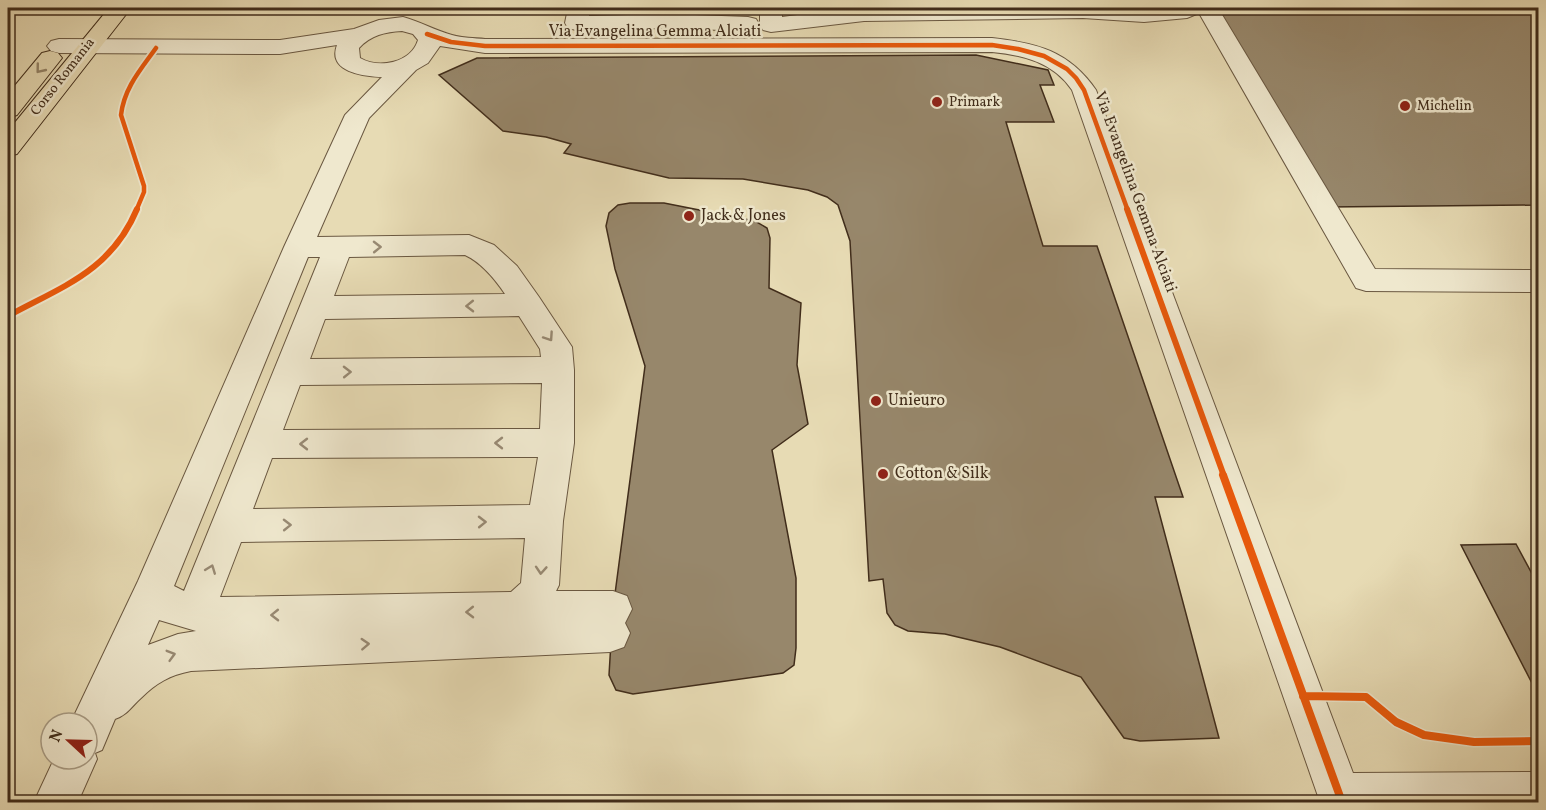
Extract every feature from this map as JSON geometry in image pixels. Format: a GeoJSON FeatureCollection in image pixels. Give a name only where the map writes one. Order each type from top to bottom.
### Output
{"type":"FeatureCollection","features":[{"type":"Feature","properties":{"kind":"main road","name":"Corso Romania"},"geometry":{"type":"LineString","coordinates":[[8,148],[120,8]]}},
{"type":"Feature","properties":{"kind":"main road","name":"Corso Romania"},"geometry":{"type":"LineString","coordinates":[[8,110],[78,23]]}},
{"type":"Feature","properties":{"kind":"street"},"geometry":{"type":"LineString","coordinates":[[579,8],[576,23],[668,21],[863,11],[1082,9],[1144,15],[1201,13],[1366,280],[1539,281]]}},
{"type":"Feature","properties":{"kind":"street","name":"Via Evangelina Gemma Alciati"},"geometry":{"type":"LineString","coordinates":[[359,35],[379,27],[403,24],[451,42],[485,46],[992,45],[1036,52],[1074,76],[1084,90],[1340,799]]}},
{"type":"Feature","properties":{"kind":"street"},"geometry":{"type":"LineString","coordinates":[[98,711],[152,593],[298,247],[358,115],[429,46],[427,34]]}},
{"type":"Feature","properties":{"kind":"street"},"geometry":{"type":"LineString","coordinates":[[59,46],[280,47],[359,35]]}},
{"type":"Feature","properties":{"kind":"street"},"geometry":{"type":"LineString","coordinates":[[358,115],[354,64],[347,48],[359,35]]}},
{"type":"Feature","properties":{"kind":"street","name":"Via Evangelina Gemma Alciati"},"geometry":{"type":"LineString","coordinates":[[354,64],[386,71],[414,62],[485,46]]}},
{"type":"Feature","properties":{"kind":"street"},"geometry":{"type":"LineString","coordinates":[[280,47],[354,64]]}},
{"type":"Feature","properties":{"kind":"street"},"geometry":{"type":"LineString","coordinates":[[298,247],[469,245],[477,247],[507,274],[556,347],[557,443],[545,521],[540,585],[534,597],[524,606],[512,612]]}},
{"type":"Feature","properties":{"kind":"street"},"geometry":{"type":"LineString","coordinates":[[195,612],[338,247]]}},
{"type":"Feature","properties":{"kind":"street"},"geometry":{"type":"LineString","coordinates":[[314,308],[528,305]]}},
{"type":"Feature","properties":{"kind":"street"},"geometry":{"type":"LineString","coordinates":[[289,372],[558,370]]}},
{"type":"Feature","properties":{"kind":"street"},"geometry":{"type":"LineString","coordinates":[[261,444],[557,443]]}},
{"type":"Feature","properties":{"kind":"street"},"geometry":{"type":"LineString","coordinates":[[228,526],[545,521]]}},
{"type":"Feature","properties":{"kind":"street"},"geometry":{"type":"LineString","coordinates":[[99,716],[119,690],[144,668],[168,654],[612,621],[512,612],[209,616],[170,606],[152,593]]}},
{"type":"Feature","properties":{"kind":"street"},"geometry":{"type":"LineString","coordinates":[[56,802],[70,771]]}},
{"type":"Feature","properties":{"kind":"street"},"geometry":{"type":"LineString","coordinates":[[1340,799],[1539,794]]}},
{"type":"Feature","properties":{"kind":"building","name":"Michelin"},"geometry":{"type":"Polygon","coordinates":[[[1216,8],[1538,8],[1538,205],[1327,207],[1216,8]]]}},
{"type":"Feature","properties":{"kind":"building"},"geometry":{"type":"Polygon","coordinates":[[[976,55],[1048,70],[1054,85],[1040,85],[1054,122],[1006,122],[1043,246],[1097,246],[1183,497],[1155,497],[1219,738],[1140,741],[1124,738],[1081,677],[1000,647],[945,634],[908,631],[895,625],[887,613],[883,579],[869,581],[850,241],[838,205],[827,197],[808,190],[743,179],[669,178],[564,153],[571,144],[546,137],[503,131],[439,75],[477,58],[976,55]]]}},
{"type":"Feature","properties":{"kind":"building"},"geometry":{"type":"Polygon","coordinates":[[[664,203],[755,221],[767,228],[770,238],[769,288],[801,303],[797,365],[808,424],[772,450],[796,578],[794,665],[783,673],[633,694],[616,690],[609,675],[613,609],[645,366],[615,269],[606,226],[609,213],[618,205],[664,203]]]}},
{"type":"Feature","properties":{"kind":"building"},"geometry":{"type":"Polygon","coordinates":[[[1516,544],[1538,585],[1538,695],[1461,545],[1516,544]]]}},
{"type":"Feature","properties":{"kind":"cycle path"},"geometry":{"type":"LineString","coordinates":[[427,34],[451,42],[485,46],[992,45],[1044,56],[1067,69],[1084,90],[1342,802]]}},
{"type":"Feature","properties":{"kind":"cycle path"},"geometry":{"type":"LineString","coordinates":[[8,316],[81,276],[108,256],[125,234],[144,192],[144,186],[121,115],[122,106],[128,88],[156,48]]}},
{"type":"Feature","properties":{"kind":"cycle path"},"geometry":{"type":"LineString","coordinates":[[1303,696],[1366,697],[1396,722],[1424,735],[1474,742],[1538,741]]}},
{"type":"Feature","properties":{"kind":"place","name":"Primark"},"geometry":{"type":"Point","coordinates":[937,102]}},
{"type":"Feature","properties":{"kind":"place","name":"Michelin"},"geometry":{"type":"Point","coordinates":[1405,106]}},
{"type":"Feature","properties":{"kind":"place","name":"Jack & Jones"},"geometry":{"type":"Point","coordinates":[689,216]}},
{"type":"Feature","properties":{"kind":"place","name":"Unieuro"},"geometry":{"type":"Point","coordinates":[876,401]}},
{"type":"Feature","properties":{"kind":"place","name":"Cotton & Silk"},"geometry":{"type":"Point","coordinates":[883,474]}}]}
